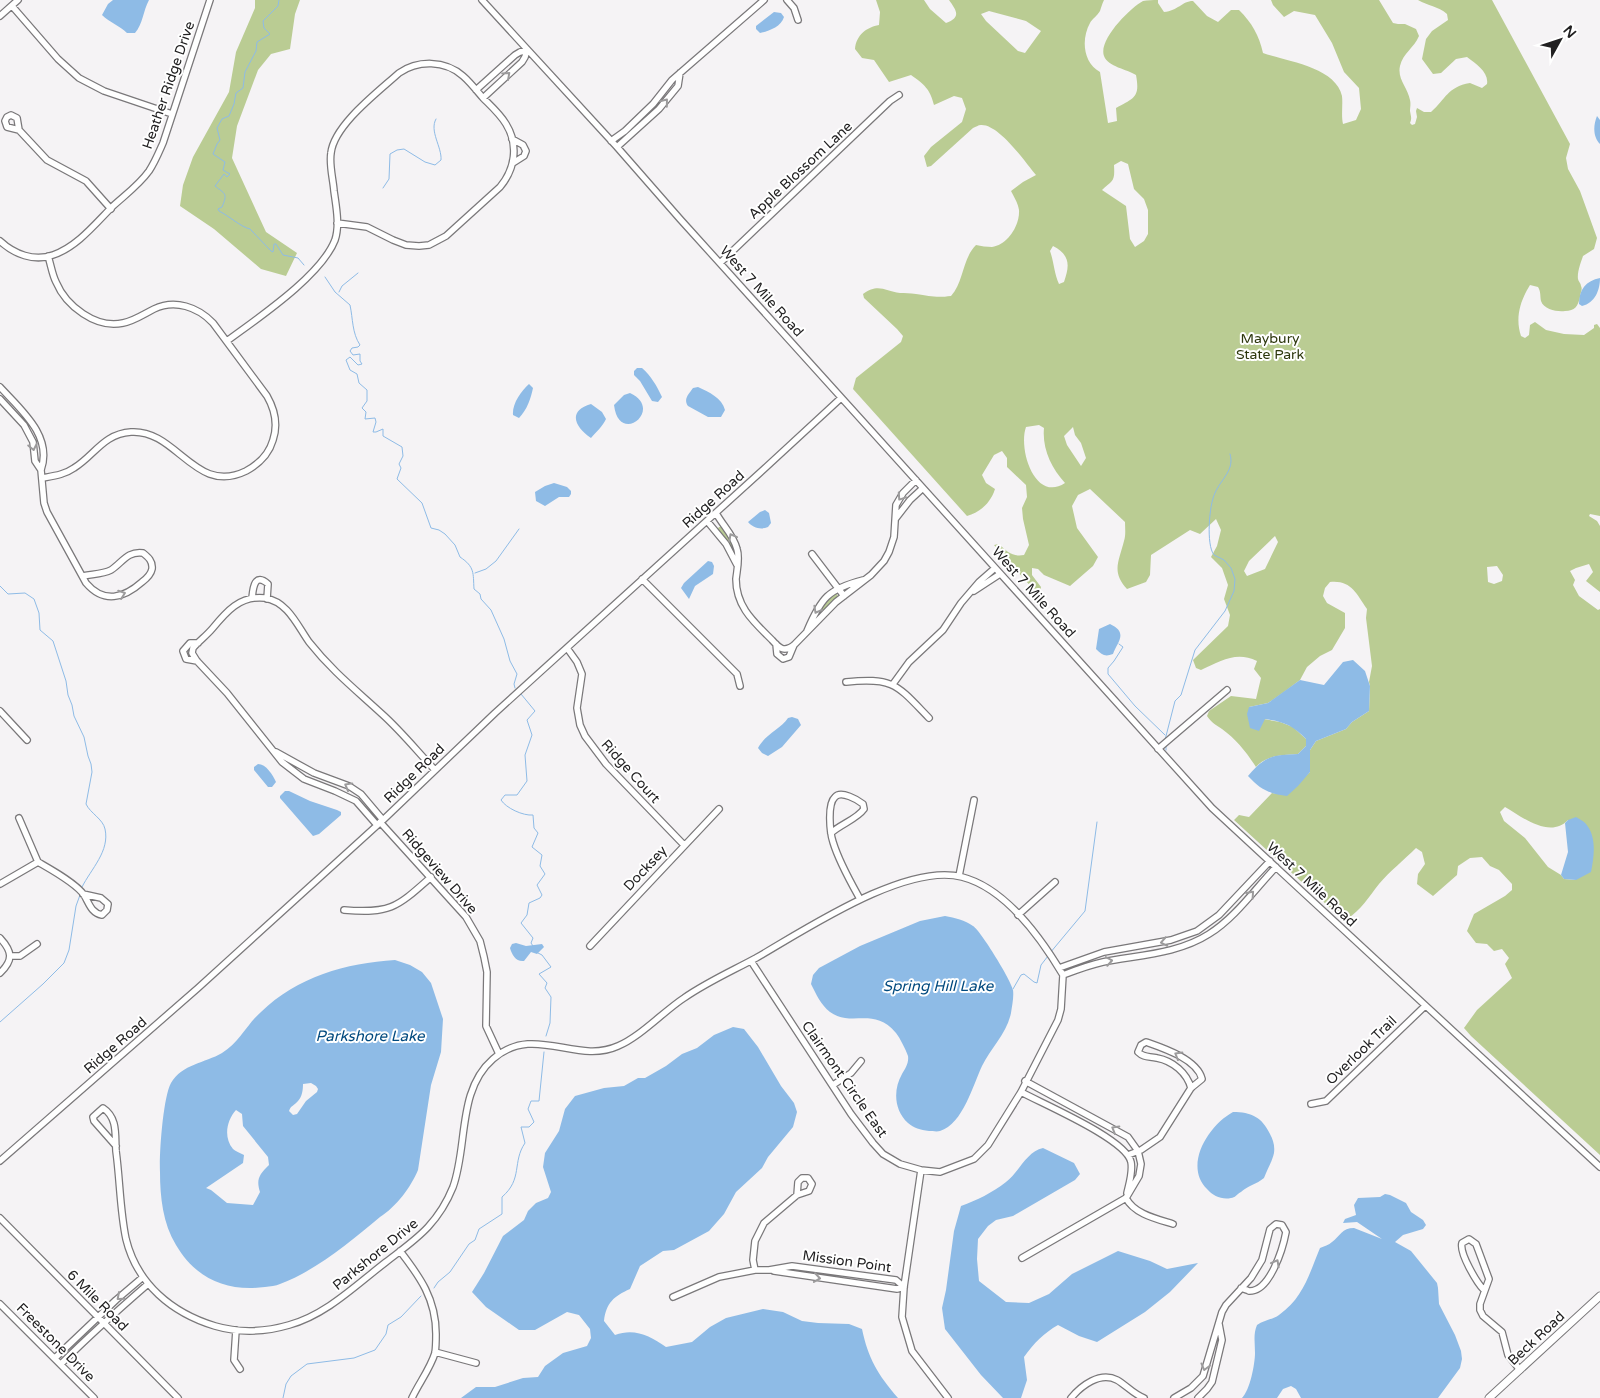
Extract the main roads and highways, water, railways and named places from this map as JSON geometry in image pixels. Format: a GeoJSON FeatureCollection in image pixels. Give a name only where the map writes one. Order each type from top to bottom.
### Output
{"type":"FeatureCollection","features":[{"type":"Feature","properties":{"kind":"main road","name":"Beck Road"},"geometry":{"type":"LineString","coordinates":[[1489,1398],[1600,1296]]}},
{"type":"Feature","properties":{"kind":"water"},"geometry":{"type":"Polygon","coordinates":[[[113,0],[149,0],[140,26],[135,33],[127,33],[102,15],[108,4],[113,0]]]}},
{"type":"Feature","properties":{"kind":"water"},"geometry":{"type":"Polygon","coordinates":[[[774,12],[781,13],[784,17],[774,28],[760,33],[756,26],[774,12]]]}},
{"type":"Feature","properties":{"kind":"water"},"geometry":{"type":"Polygon","coordinates":[[[1597,116],[1600,120],[1600,144],[1594,131],[1597,116]]]}},
{"type":"Feature","properties":{"kind":"water"},"geometry":{"type":"Polygon","coordinates":[[[1600,278],[1598,291],[1593,299],[1582,306],[1579,304],[1580,294],[1584,286],[1600,278]]]}},
{"type":"Feature","properties":{"kind":"water"},"geometry":{"type":"Polygon","coordinates":[[[637,368],[642,368],[656,385],[662,397],[658,402],[652,401],[640,381],[634,375],[634,371],[637,368]]]}},
{"type":"Feature","properties":{"kind":"water"},"geometry":{"type":"Polygon","coordinates":[[[529,384],[533,388],[531,396],[519,418],[513,415],[514,407],[520,394],[529,384]]]}},
{"type":"Feature","properties":{"kind":"water"},"geometry":{"type":"Polygon","coordinates":[[[698,387],[711,393],[721,402],[725,410],[721,417],[708,417],[688,406],[687,397],[693,388],[698,387]]]}},
{"type":"Feature","properties":{"kind":"water"},"geometry":{"type":"Polygon","coordinates":[[[630,393],[640,400],[643,408],[642,415],[637,421],[630,424],[624,423],[618,417],[614,405],[624,395],[630,393]]]}},
{"type":"Feature","properties":{"kind":"water"},"geometry":{"type":"Polygon","coordinates":[[[591,404],[602,412],[606,419],[591,438],[581,429],[576,420],[576,415],[583,407],[591,404]]]}},
{"type":"Feature","properties":{"kind":"water"},"geometry":{"type":"Polygon","coordinates":[[[554,483],[567,487],[571,491],[569,497],[559,497],[545,506],[536,501],[535,492],[554,483]]]}},
{"type":"Feature","properties":{"kind":"water"},"geometry":{"type":"Polygon","coordinates":[[[765,510],[769,513],[771,523],[768,527],[757,528],[748,522],[760,512],[765,510]]]}},
{"type":"Feature","properties":{"kind":"water"},"geometry":{"type":"Polygon","coordinates":[[[708,561],[712,562],[714,566],[713,574],[695,586],[689,599],[681,588],[708,561]]]}},
{"type":"Feature","properties":{"kind":"water"},"geometry":{"type":"Polygon","coordinates":[[[1110,624],[1119,631],[1120,638],[1113,654],[1106,655],[1096,649],[1099,629],[1110,624]]]}},
{"type":"Feature","properties":{"kind":"water"},"geometry":{"type":"Polygon","coordinates":[[[1353,660],[1365,671],[1370,686],[1369,711],[1352,722],[1346,729],[1316,741],[1310,750],[1310,772],[1287,796],[1275,794],[1261,788],[1248,776],[1259,764],[1275,756],[1298,754],[1306,746],[1306,739],[1292,727],[1272,720],[1265,719],[1259,731],[1250,728],[1247,714],[1249,707],[1268,703],[1300,680],[1324,685],[1343,662],[1353,660]]]}},
{"type":"Feature","properties":{"kind":"water"},"geometry":{"type":"Polygon","coordinates":[[[788,718],[798,719],[801,725],[782,747],[768,756],[762,753],[758,748],[761,743],[788,718]]]}},
{"type":"Feature","properties":{"kind":"water"},"geometry":{"type":"Polygon","coordinates":[[[258,764],[266,768],[273,776],[276,782],[272,787],[268,787],[254,770],[254,767],[258,764]]]}},
{"type":"Feature","properties":{"kind":"water"},"geometry":{"type":"Polygon","coordinates":[[[285,791],[337,810],[341,812],[341,815],[319,834],[313,836],[280,798],[285,791]]]}},
{"type":"Feature","properties":{"kind":"water"},"geometry":{"type":"Polygon","coordinates":[[[1576,817],[1585,823],[1592,835],[1594,854],[1591,872],[1576,880],[1564,879],[1561,875],[1568,852],[1565,823],[1576,817]]]}},
{"type":"Feature","properties":{"kind":"water","name":"Spring Hill Lake"},"geometry":{"type":"Polygon","coordinates":[[[945,916],[967,922],[977,930],[989,946],[1007,977],[1013,990],[1013,996],[1011,1013],[1006,1027],[982,1066],[961,1112],[948,1127],[940,1131],[934,1131],[923,1130],[913,1126],[903,1118],[900,1112],[896,1093],[908,1056],[896,1033],[879,1021],[846,1018],[830,1012],[821,1003],[811,984],[813,975],[819,968],[860,946],[920,921],[945,916]]]}},
{"type":"Feature","properties":{"kind":"water"},"geometry":{"type":"Polygon","coordinates":[[[516,943],[526,946],[542,944],[544,947],[537,954],[531,952],[524,961],[521,961],[515,958],[510,948],[512,944],[516,943]]]}},
{"type":"Feature","properties":{"kind":"water","name":"Parkshore Lake"},"geometry":{"type":"Polygon","coordinates":[[[395,960],[410,965],[422,972],[431,983],[443,1019],[441,1052],[431,1085],[418,1170],[415,1176],[407,1190],[392,1208],[333,1255],[294,1278],[277,1285],[251,1288],[225,1285],[214,1281],[193,1267],[184,1257],[172,1237],[163,1210],[160,1181],[161,1140],[166,1100],[171,1083],[187,1068],[228,1049],[261,1012],[290,990],[323,974],[358,964],[395,960]],[[311,1083],[303,1084],[300,1098],[289,1111],[293,1115],[297,1114],[306,1101],[317,1092],[316,1086],[311,1083]],[[236,1110],[228,1124],[227,1134],[233,1149],[244,1155],[243,1163],[206,1188],[227,1203],[253,1205],[260,1192],[259,1177],[269,1165],[268,1157],[243,1126],[242,1114],[236,1110]]]}},
{"type":"Feature","properties":{"kind":"water"},"geometry":{"type":"Polygon","coordinates":[[[733,1027],[744,1029],[758,1047],[781,1086],[794,1103],[797,1112],[793,1127],[768,1157],[762,1168],[736,1192],[724,1214],[709,1231],[674,1250],[663,1251],[640,1266],[630,1289],[615,1297],[609,1305],[604,1321],[615,1335],[629,1332],[642,1334],[666,1347],[692,1342],[710,1327],[726,1318],[763,1309],[783,1312],[802,1321],[849,1324],[862,1329],[867,1349],[875,1366],[898,1398],[461,1398],[476,1387],[495,1387],[523,1378],[538,1377],[545,1366],[563,1353],[587,1346],[591,1338],[590,1329],[579,1315],[567,1312],[535,1330],[519,1330],[486,1307],[472,1292],[503,1236],[524,1220],[528,1211],[536,1203],[548,1198],[551,1192],[543,1167],[545,1153],[559,1131],[565,1109],[575,1096],[604,1088],[624,1086],[638,1078],[645,1078],[682,1054],[697,1048],[714,1035],[733,1027]]]}},
{"type":"Feature","properties":{"kind":"water"},"geometry":{"type":"Polygon","coordinates":[[[1233,1112],[1251,1114],[1263,1123],[1273,1141],[1274,1153],[1264,1178],[1234,1197],[1224,1198],[1212,1194],[1200,1179],[1198,1158],[1202,1146],[1215,1126],[1233,1112]]]}},
{"type":"Feature","properties":{"kind":"water"},"geometry":{"type":"Polygon","coordinates":[[[1043,1148],[1074,1163],[1080,1174],[1075,1180],[1013,1216],[996,1220],[988,1226],[978,1239],[979,1281],[1006,1302],[1029,1303],[1049,1294],[1072,1274],[1118,1251],[1150,1261],[1167,1269],[1198,1263],[1170,1292],[1145,1312],[1097,1342],[1079,1336],[1058,1325],[1053,1328],[1024,1357],[1027,1380],[1021,1398],[1003,1398],[981,1375],[945,1329],[942,1308],[954,1231],[961,1206],[1001,1186],[1011,1178],[1032,1153],[1043,1148]]]}},
{"type":"Feature","properties":{"kind":"water"},"geometry":{"type":"Polygon","coordinates":[[[1385,1194],[1406,1203],[1411,1212],[1423,1220],[1426,1225],[1423,1229],[1403,1235],[1395,1242],[1411,1251],[1437,1283],[1439,1304],[1461,1351],[1460,1368],[1438,1398],[1301,1398],[1296,1389],[1291,1386],[1283,1389],[1277,1398],[1242,1398],[1250,1383],[1253,1370],[1257,1325],[1279,1315],[1294,1301],[1309,1276],[1320,1248],[1331,1243],[1344,1231],[1354,1228],[1382,1239],[1357,1222],[1343,1223],[1345,1219],[1356,1215],[1354,1205],[1358,1198],[1380,1197],[1385,1194]]]}},
{"type":"Feature","properties":{"kind":"waterway"},"geometry":{"type":"LineString","coordinates":[[279,0],[278,6],[263,21],[264,28],[270,34],[257,42],[256,51],[245,72],[243,88],[236,93],[229,116],[222,119],[217,128],[220,140],[213,154],[225,162],[223,170],[230,174],[227,177],[224,174],[215,186],[225,196],[222,207],[218,209],[219,211],[250,229],[271,251],[273,252],[274,244],[276,244],[283,255],[298,258],[304,265]]}},
{"type":"Feature","properties":{"kind":"waterway"},"geometry":{"type":"LineString","coordinates":[[383,188],[389,179],[390,154],[397,150],[404,149],[425,162],[435,165],[441,160],[434,129],[436,119]]}},
{"type":"Feature","properties":{"kind":"waterway"},"geometry":{"type":"LineString","coordinates":[[339,292],[342,286],[358,273]]}},
{"type":"Feature","properties":{"kind":"waterway"},"geometry":{"type":"LineString","coordinates":[[325,277],[335,292],[350,305],[354,331],[360,345],[352,348],[350,351],[353,355],[360,354],[362,364],[358,365],[350,357],[346,360],[350,370],[357,374],[359,383],[367,390],[367,401],[362,408],[366,412],[365,419],[375,418],[376,422],[373,432],[383,429],[383,436],[402,447],[403,456],[399,464],[401,468],[397,479],[422,503],[431,528],[445,534],[455,545],[460,557],[471,567],[474,589],[480,594],[481,599],[491,610],[504,639],[510,661],[517,674],[514,684],[515,688]]}},
{"type":"Feature","properties":{"kind":"waterway"},"geometry":{"type":"LineString","coordinates":[[1165,740],[1175,701],[1181,695],[1195,650],[1225,611],[1234,591],[1235,579],[1231,568],[1224,560],[1214,555],[1209,534],[1213,499],[1231,465],[1230,454]]}},
{"type":"Feature","properties":{"kind":"waterway"},"geometry":{"type":"LineString","coordinates":[[475,573],[486,569],[496,561],[519,529]]}},
{"type":"Feature","properties":{"kind":"waterway"},"geometry":{"type":"LineString","coordinates":[[0,586],[8,594],[25,593],[34,599],[39,613],[40,630],[53,641],[66,681],[74,716],[84,737],[92,772],[86,804],[104,825],[106,837],[99,860],[82,887]]}},
{"type":"Feature","properties":{"kind":"waterway"},"geometry":{"type":"LineString","coordinates":[[1119,644],[1123,647],[1108,668],[1108,674],[1135,706],[1165,735]]}},
{"type":"Feature","properties":{"kind":"waterway"},"geometry":{"type":"LineString","coordinates":[[521,694],[535,711],[527,720],[532,735],[525,755],[527,781],[517,795],[505,795],[501,800],[515,811],[533,815],[534,828],[538,833],[532,847],[542,855],[540,866],[545,874],[537,885],[542,895],[540,898],[529,903],[527,915],[521,923],[533,938],[531,943],[533,946]]}},
{"type":"Feature","properties":{"kind":"waterway"},"geometry":{"type":"LineString","coordinates":[[1166,744],[1166,750]]}},
{"type":"Feature","properties":{"kind":"waterway"},"geometry":{"type":"LineString","coordinates":[[1050,953],[1085,911],[1097,822]]}},
{"type":"Feature","properties":{"kind":"waterway"},"geometry":{"type":"LineString","coordinates":[[0,1022],[64,963],[69,950],[76,906],[80,895]]}},
{"type":"Feature","properties":{"kind":"waterway"},"geometry":{"type":"LineString","coordinates":[[538,953],[542,955],[551,967],[539,974],[547,983],[545,988],[551,997],[550,1023],[546,1036]]}},
{"type":"Feature","properties":{"kind":"waterway"},"geometry":{"type":"LineString","coordinates":[[1013,989],[1021,975],[1024,974],[1037,983],[1041,965],[1048,956]]}},
{"type":"Feature","properties":{"kind":"waterway"},"geometry":{"type":"LineString","coordinates":[[434,1288],[450,1272],[469,1244],[475,1240],[479,1229],[502,1214],[502,1197],[513,1184],[521,1150],[525,1143],[521,1127],[529,1127],[534,1122],[528,1109],[531,1101],[539,1101],[544,1052]]}},
{"type":"Feature","properties":{"kind":"waterway"},"geometry":{"type":"LineString","coordinates":[[283,1398],[286,1384],[291,1376],[307,1364],[354,1358],[375,1350],[386,1334],[388,1325],[401,1317],[421,1296]]}},
{"type":"Feature","properties":{"kind":"park label","name":"Maybury State Park"},"geometry":{"type":"Point","coordinates":[1270,346]}}]}
